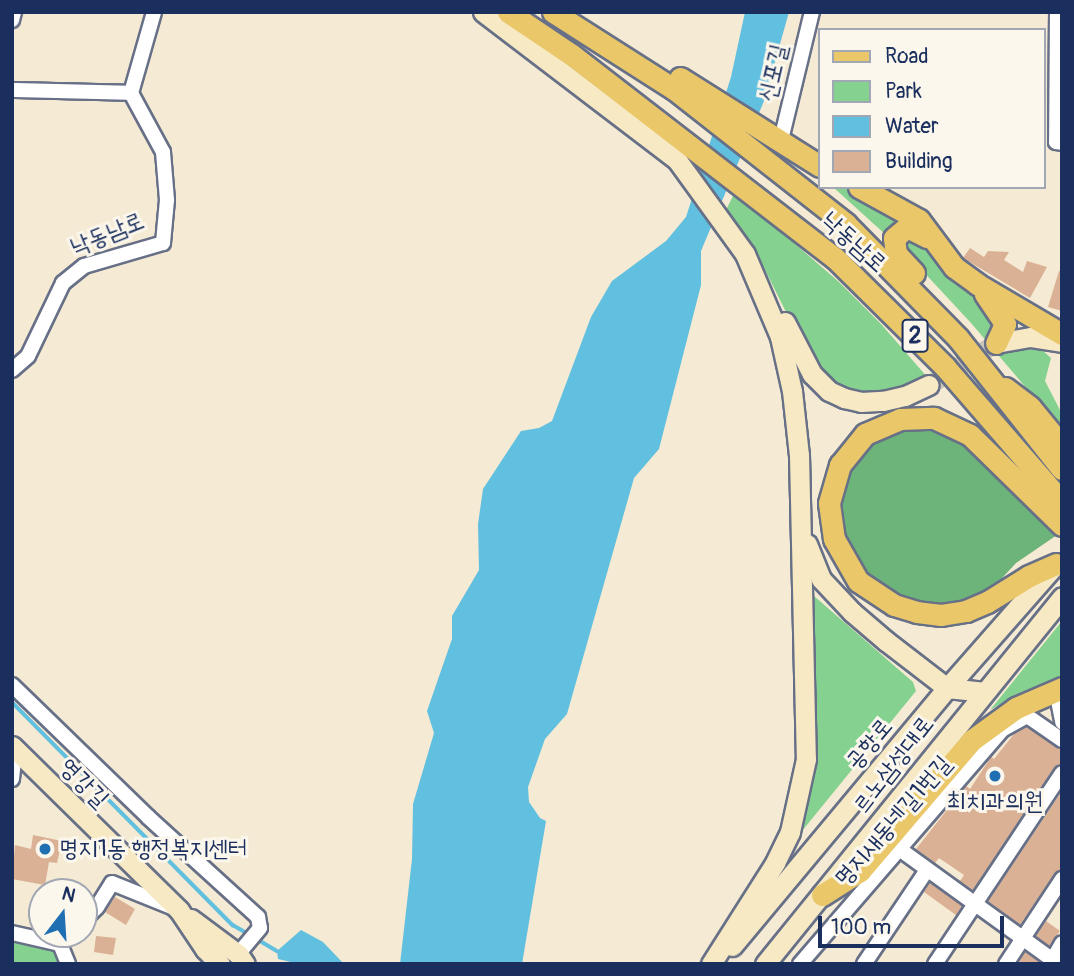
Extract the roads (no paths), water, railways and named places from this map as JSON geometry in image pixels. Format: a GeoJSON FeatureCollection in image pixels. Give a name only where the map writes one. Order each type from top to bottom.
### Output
{"type":"FeatureCollection","features":[{"type":"Feature","properties":{"kind":"main road"},"geometry":{"type":"LineString","coordinates":[[483,12],[683,151],[758,280],[780,337],[792,391],[800,455],[806,759],[790,832],[775,863],[711,964]]}},
{"type":"Feature","properties":{"kind":"main road","name":"낙동남로"},"geometry":{"type":"LineString","coordinates":[[508,12],[572,54],[683,151],[749,188],[835,258],[927,348],[1061,516]]}},
{"type":"Feature","properties":{"kind":"main road","name":"낙동남로"},"geometry":{"type":"LineString","coordinates":[[554,12],[710,105],[771,145],[958,338],[992,377],[1015,413],[1062,470]]}},
{"type":"Feature","properties":{"kind":"main road"},"geometry":{"type":"LineString","coordinates":[[564,12],[591,24],[710,105]]}},
{"type":"Feature","properties":{"kind":"main road"},"geometry":{"type":"LineString","coordinates":[[771,145],[818,165]]}},
{"type":"Feature","properties":{"kind":"main road"},"geometry":{"type":"LineString","coordinates":[[863,189],[919,220],[954,267],[977,284],[1062,334]]}},
{"type":"Feature","properties":{"kind":"main road"},"geometry":{"type":"LineString","coordinates":[[937,244],[917,230],[907,227],[897,234],[893,243],[896,254],[951,313],[958,338]]}},
{"type":"Feature","properties":{"kind":"main road"},"geometry":{"type":"LineString","coordinates":[[758,280],[777,302],[812,374],[830,391],[861,402],[883,401],[905,396],[929,385]]}},
{"type":"Feature","properties":{"kind":"main road"},"geometry":{"type":"LineString","coordinates":[[977,284],[1004,320],[1005,327],[996,343]]}},
{"type":"Feature","properties":{"kind":"main road"},"geometry":{"type":"LineString","coordinates":[[1033,317],[1062,326]]}},
{"type":"Feature","properties":{"kind":"main road"},"geometry":{"type":"LineString","coordinates":[[996,343],[1031,337],[1062,342]]}},
{"type":"Feature","properties":{"kind":"main road"},"geometry":{"type":"LineString","coordinates":[[992,377],[1030,407],[1062,446]]}},
{"type":"Feature","properties":{"kind":"main road"},"geometry":{"type":"LineString","coordinates":[[1059,561],[1029,576],[987,603],[966,611],[941,615],[917,612],[894,605],[858,581],[834,539],[829,502],[840,465],[866,434],[900,419],[934,418],[970,435],[1061,516]]}},
{"type":"Feature","properties":{"kind":"main road"},"geometry":{"type":"LineString","coordinates":[[802,533],[821,579],[852,612],[947,688],[983,692]]}},
{"type":"Feature","properties":{"kind":"main road","name":"공항로"},"geometry":{"type":"LineString","coordinates":[[716,964],[947,688],[1059,561]]}},
{"type":"Feature","properties":{"kind":"main road","name":"르노삼성대로"},"geometry":{"type":"LineString","coordinates":[[765,964],[1062,597]]}},
{"type":"Feature","properties":{"kind":"main road"},"geometry":{"type":"LineString","coordinates":[[822,895],[860,871],[954,757],[1059,689]]}},
{"type":"Feature","properties":{"kind":"main road","name":"영강길"},"geometry":{"type":"LineString","coordinates":[[14,748],[179,910],[204,956],[220,964]]}},
{"type":"Feature","properties":{"kind":"main road"},"geometry":{"type":"LineString","coordinates":[[179,910],[241,959]]}},
{"type":"Feature","properties":{"kind":"street"},"geometry":{"type":"LineString","coordinates":[[12,20],[14,12]]}},
{"type":"Feature","properties":{"kind":"street"},"geometry":{"type":"LineString","coordinates":[[12,90],[131,93],[154,12]]}},
{"type":"Feature","properties":{"kind":"street","name":"신포길"},"geometry":{"type":"LineString","coordinates":[[771,145],[812,12]]}},
{"type":"Feature","properties":{"kind":"street"},"geometry":{"type":"LineString","coordinates":[[1057,12],[1056,142],[1062,142]]}},
{"type":"Feature","properties":{"kind":"street","name":"낙동남로"},"geometry":{"type":"LineString","coordinates":[[12,370],[28,356],[63,283],[84,266],[163,243],[167,200],[163,152],[131,93]]}},
{"type":"Feature","properties":{"kind":"street"},"geometry":{"type":"LineString","coordinates":[[12,685],[148,817],[258,917],[260,928],[241,959]]}},
{"type":"Feature","properties":{"kind":"street"},"geometry":{"type":"LineString","coordinates":[[1059,689],[1062,722]]}},
{"type":"Feature","properties":{"kind":"street"},"geometry":{"type":"LineString","coordinates":[[1021,712],[1062,740]]}},
{"type":"Feature","properties":{"kind":"street","name":"명지새동네길1번길"},"geometry":{"type":"LineString","coordinates":[[800,964],[898,848],[1021,712]]}},
{"type":"Feature","properties":{"kind":"street"},"geometry":{"type":"LineString","coordinates":[[12,779],[14,748]]}},
{"type":"Feature","properties":{"kind":"street"},"geometry":{"type":"LineString","coordinates":[[935,964],[1062,773]]}},
{"type":"Feature","properties":{"kind":"street"},"geometry":{"type":"LineString","coordinates":[[898,848],[1051,962],[1062,943]]}},
{"type":"Feature","properties":{"kind":"street"},"geometry":{"type":"LineString","coordinates":[[864,964],[927,870]]}},
{"type":"Feature","properties":{"kind":"street"},"geometry":{"type":"LineString","coordinates":[[1006,964],[1062,879]]}},
{"type":"Feature","properties":{"kind":"street"},"geometry":{"type":"LineString","coordinates":[[98,905],[112,883],[179,910]]}},
{"type":"Feature","properties":{"kind":"water"},"geometry":{"type":"Polygon","coordinates":[[[745,12],[789,12],[764,101],[701,251],[701,285],[659,449],[634,478],[567,714],[545,739],[528,787],[529,802],[540,818],[546,821],[522,964],[400,964],[412,859],[413,804],[434,733],[427,711],[452,639],[452,616],[479,570],[478,524],[483,489],[521,431],[539,428],[552,421],[591,317],[612,281],[666,241],[686,217],[731,77],[745,12]]]}},
{"type":"Feature","properties":{"kind":"water"},"geometry":{"type":"Polygon","coordinates":[[[301,930],[323,942],[344,964],[299,964],[278,959],[277,951],[301,930]]]}},
{"type":"Feature","properties":{"kind":"waterway"},"geometry":{"type":"LineString","coordinates":[[12,702],[233,925],[250,935]]}},
{"type":"Feature","properties":{"kind":"waterway"},"geometry":{"type":"LineString","coordinates":[[257,939],[277,951]]}},
{"type":"Feature","properties":{"kind":"tunnel"},"geometry":{"type":"LineString","coordinates":[[929,385],[996,343]]}},
{"type":"Feature","properties":{"kind":"place","name":"최치과의원"},"geometry":{"type":"Point","coordinates":[995,776]}},
{"type":"Feature","properties":{"kind":"place","name":"명지1동 행정복지센터"},"geometry":{"type":"Point","coordinates":[45,849]}}]}
